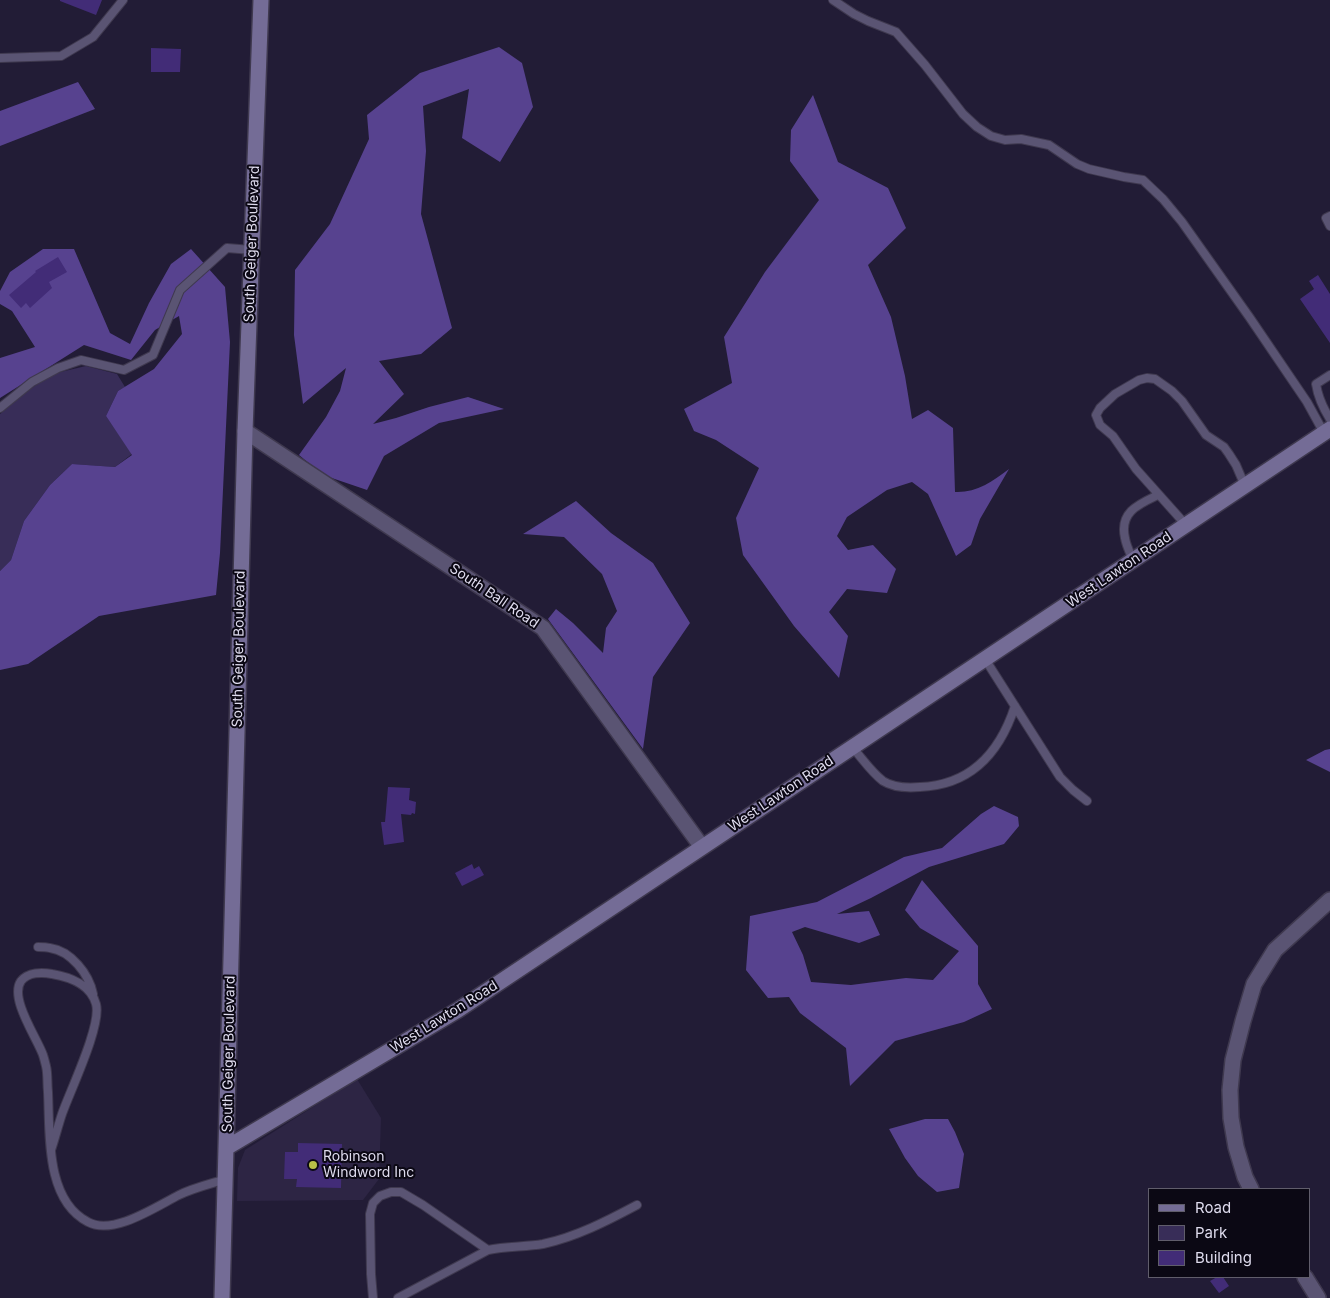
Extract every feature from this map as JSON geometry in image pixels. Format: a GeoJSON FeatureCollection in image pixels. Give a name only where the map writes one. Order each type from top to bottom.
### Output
{"type":"FeatureCollection","features":[{"type":"Feature","properties":{"kind":"street","name":"South Geiger Boulevard"},"geometry":{"type":"LineString","coordinates":[[222,1298],[245,431],[261,0]]}},
{"type":"Feature","properties":{"kind":"street","name":"South Ball Road"},"geometry":{"type":"LineString","coordinates":[[245,431],[543,628],[702,847]]}},
{"type":"Feature","properties":{"kind":"street","name":"West Lawton Road"},"geometry":{"type":"LineString","coordinates":[[226,1148],[458,1010],[1327,431]]}},
{"type":"Feature","properties":{"kind":"street"},"geometry":{"type":"LineString","coordinates":[[1250,1188],[1245,1177],[1236,1147],[1231,1118],[1230,1090],[1234,1060],[1243,1021],[1254,984],[1275,950],[1330,900]]}},
{"type":"Feature","properties":{"kind":"street"},"geometry":{"type":"LineString","coordinates":[[1306,1278],[1318,1298]]}},
{"type":"Feature","properties":{"kind":"lane"},"geometry":{"type":"LineString","coordinates":[[0,58],[61,56],[93,36],[122,0]]}},
{"type":"Feature","properties":{"kind":"lane"},"geometry":{"type":"LineString","coordinates":[[833,0],[854,14],[896,32],[925,65],[963,114],[976,127],[991,136],[1005,140],[1021,139],[1050,145],[1077,164],[1089,169],[1143,180],[1164,199],[1182,222],[1327,431]]}},
{"type":"Feature","properties":{"kind":"lane"},"geometry":{"type":"LineString","coordinates":[[1330,216],[1326,218],[1330,226]]}},
{"type":"Feature","properties":{"kind":"lane"},"geometry":{"type":"LineString","coordinates":[[0,408],[32,382],[58,368],[81,360],[124,370],[153,355],[180,290],[228,248],[252,250]]}},
{"type":"Feature","properties":{"kind":"lane"},"geometry":{"type":"LineString","coordinates":[[1330,375],[1316,384],[1318,395],[1330,418]]}},
{"type":"Feature","properties":{"kind":"lane"},"geometry":{"type":"LineString","coordinates":[[1186,525],[1158,496],[1113,436],[1100,425],[1096,415],[1100,408],[1115,394],[1146,378],[1155,379],[1163,384],[1182,401],[1206,435],[1229,454],[1245,486]]}},
{"type":"Feature","properties":{"kind":"lane"},"geometry":{"type":"LineString","coordinates":[[1133,560],[1124,538],[1124,523],[1128,514],[1138,505],[1158,496]]}},
{"type":"Feature","properties":{"kind":"lane"},"geometry":{"type":"LineString","coordinates":[[985,659],[1060,777],[1087,801]]}},
{"type":"Feature","properties":{"kind":"lane"},"geometry":{"type":"LineString","coordinates":[[852,747],[884,782],[908,788],[935,787],[967,774],[980,764],[994,748],[1004,732],[1015,706]]}},
{"type":"Feature","properties":{"kind":"lane"},"geometry":{"type":"LineString","coordinates":[[38,947],[60,951],[74,961],[86,975],[91,986],[98,1015],[51,1150]]}},
{"type":"Feature","properties":{"kind":"lane"},"geometry":{"type":"LineString","coordinates":[[92,994],[77,982],[51,973],[36,972],[27,976],[20,982],[18,988],[24,1017],[43,1055],[47,1068],[51,1150],[57,1184],[63,1197],[75,1213],[89,1223],[100,1226],[111,1225],[139,1216],[181,1194],[226,1179]]}},
{"type":"Feature","properties":{"kind":"lane"},"geometry":{"type":"LineString","coordinates":[[373,1298],[370,1214],[373,1203],[380,1196],[391,1192],[401,1192],[488,1250]]}},
{"type":"Feature","properties":{"kind":"lane"},"geometry":{"type":"LineString","coordinates":[[398,1298],[488,1250],[542,1244],[565,1238],[600,1224],[637,1205]]}},
{"type":"Feature","properties":{"kind":"shaded area"},"geometry":{"type":"Polygon","coordinates":[[[499,47],[522,63],[533,107],[500,162],[462,138],[469,89],[423,106],[426,151],[421,214],[452,328],[421,354],[379,361],[404,394],[373,424],[468,397],[504,409],[439,423],[384,456],[367,490],[323,475],[299,455],[326,417],[340,391],[346,368],[303,404],[294,335],[295,270],[330,224],[369,139],[367,115],[420,73],[499,47]]]}},
{"type":"Feature","properties":{"kind":"shaded area"},"geometry":{"type":"Polygon","coordinates":[[[78,82],[95,109],[0,146],[0,111],[78,82]]]}},
{"type":"Feature","properties":{"kind":"shaded area"},"geometry":{"type":"Polygon","coordinates":[[[813,95],[838,162],[888,188],[906,228],[868,265],[891,317],[905,376],[912,419],[928,410],[953,428],[955,492],[977,489],[1009,469],[980,519],[971,545],[956,556],[928,494],[912,482],[887,490],[847,517],[837,536],[848,550],[873,545],[896,569],[887,593],[847,589],[829,612],[848,636],[839,678],[794,626],[743,555],[736,518],[759,468],[716,440],[694,431],[684,409],[732,383],[724,337],[765,272],[819,200],[790,161],[791,130],[813,95]]]}},
{"type":"Feature","properties":{"kind":"shaded area"},"geometry":{"type":"Polygon","coordinates":[[[43,249],[74,249],[110,333],[130,344],[149,303],[171,264],[191,249],[225,287],[230,342],[220,553],[216,595],[99,616],[28,664],[0,670],[0,571],[11,560],[24,521],[50,485],[72,464],[115,467],[132,455],[106,416],[118,391],[154,369],[182,334],[179,316],[155,330],[131,360],[84,345],[0,398],[0,358],[35,347],[12,311],[0,304],[0,291],[10,272],[43,249]]]}},
{"type":"Feature","properties":{"kind":"shaded area"},"geometry":{"type":"Polygon","coordinates":[[[576,501],[611,533],[653,563],[690,623],[653,677],[643,749],[548,619],[556,609],[603,653],[606,628],[617,611],[602,574],[564,537],[523,534],[576,501]]]}},
{"type":"Feature","properties":{"kind":"shaded area"},"geometry":{"type":"Polygon","coordinates":[[[1330,749],[1330,772],[1306,760],[1325,750],[1330,749]]]}},
{"type":"Feature","properties":{"kind":"shaded area"},"geometry":{"type":"Polygon","coordinates":[[[994,806],[1018,817],[1019,826],[1004,844],[929,867],[837,914],[869,911],[880,935],[859,943],[805,927],[792,932],[803,955],[811,982],[851,985],[906,978],[933,980],[959,951],[920,928],[905,910],[922,880],[978,946],[978,984],[992,1009],[964,1022],[895,1041],[850,1086],[846,1048],[800,1013],[789,997],[768,998],[746,970],[750,916],[817,902],[904,857],[942,848],[981,814],[994,806]]]}},
{"type":"Feature","properties":{"kind":"shaded area"},"geometry":{"type":"Polygon","coordinates":[[[357,1079],[381,1118],[379,1179],[363,1200],[237,1201],[238,1168],[245,1150],[357,1079]]]}},
{"type":"Feature","properties":{"kind":"shaded area"},"geometry":{"type":"Polygon","coordinates":[[[925,1119],[948,1119],[955,1132],[964,1154],[959,1188],[937,1192],[918,1176],[905,1158],[889,1129],[925,1119]]]}},
{"type":"Feature","properties":{"kind":"green space"},"geometry":{"type":"Polygon","coordinates":[[[86,366],[117,374],[125,387],[118,391],[106,416],[132,454],[115,467],[72,464],[50,485],[24,521],[11,560],[0,571],[0,414],[52,374],[86,366]]]}},
{"type":"Feature","properties":{"kind":"building"},"geometry":{"type":"Polygon","coordinates":[[[60,0],[102,0],[96,15],[60,0]]]}},
{"type":"Feature","properties":{"kind":"building"},"geometry":{"type":"Polygon","coordinates":[[[151,48],[181,49],[180,72],[151,72],[151,48]]]}},
{"type":"Feature","properties":{"kind":"building"},"geometry":{"type":"Polygon","coordinates":[[[58,257],[67,272],[49,282],[52,288],[30,308],[26,303],[21,308],[9,295],[35,271],[58,257]]]}},
{"type":"Feature","properties":{"kind":"building"},"geometry":{"type":"Polygon","coordinates":[[[1318,275],[1330,294],[1330,343],[1300,299],[1314,289],[1309,281],[1318,275]]]}},
{"type":"Feature","properties":{"kind":"building"},"geometry":{"type":"Polygon","coordinates":[[[388,787],[410,788],[409,800],[416,802],[415,814],[401,814],[404,842],[384,845],[381,822],[385,822],[388,787]]]}},
{"type":"Feature","properties":{"kind":"building"},"geometry":{"type":"Polygon","coordinates":[[[472,864],[474,869],[479,866],[484,875],[462,886],[455,873],[472,864]]]}},
{"type":"Feature","properties":{"kind":"building","name":"Robinson Windword Inc"},"geometry":{"type":"Polygon","coordinates":[[[298,1143],[342,1144],[341,1188],[296,1187],[297,1179],[284,1179],[285,1152],[298,1152],[298,1143]]]}},
{"type":"Feature","properties":{"kind":"building"},"geometry":{"type":"Polygon","coordinates":[[[1215,1278],[1224,1278],[1229,1286],[1219,1293],[1210,1281],[1215,1278]]]}},
{"type":"Feature","properties":{"kind":"place","name":"Robinson Windword Inc"},"geometry":{"type":"Point","coordinates":[313,1165]}}]}
